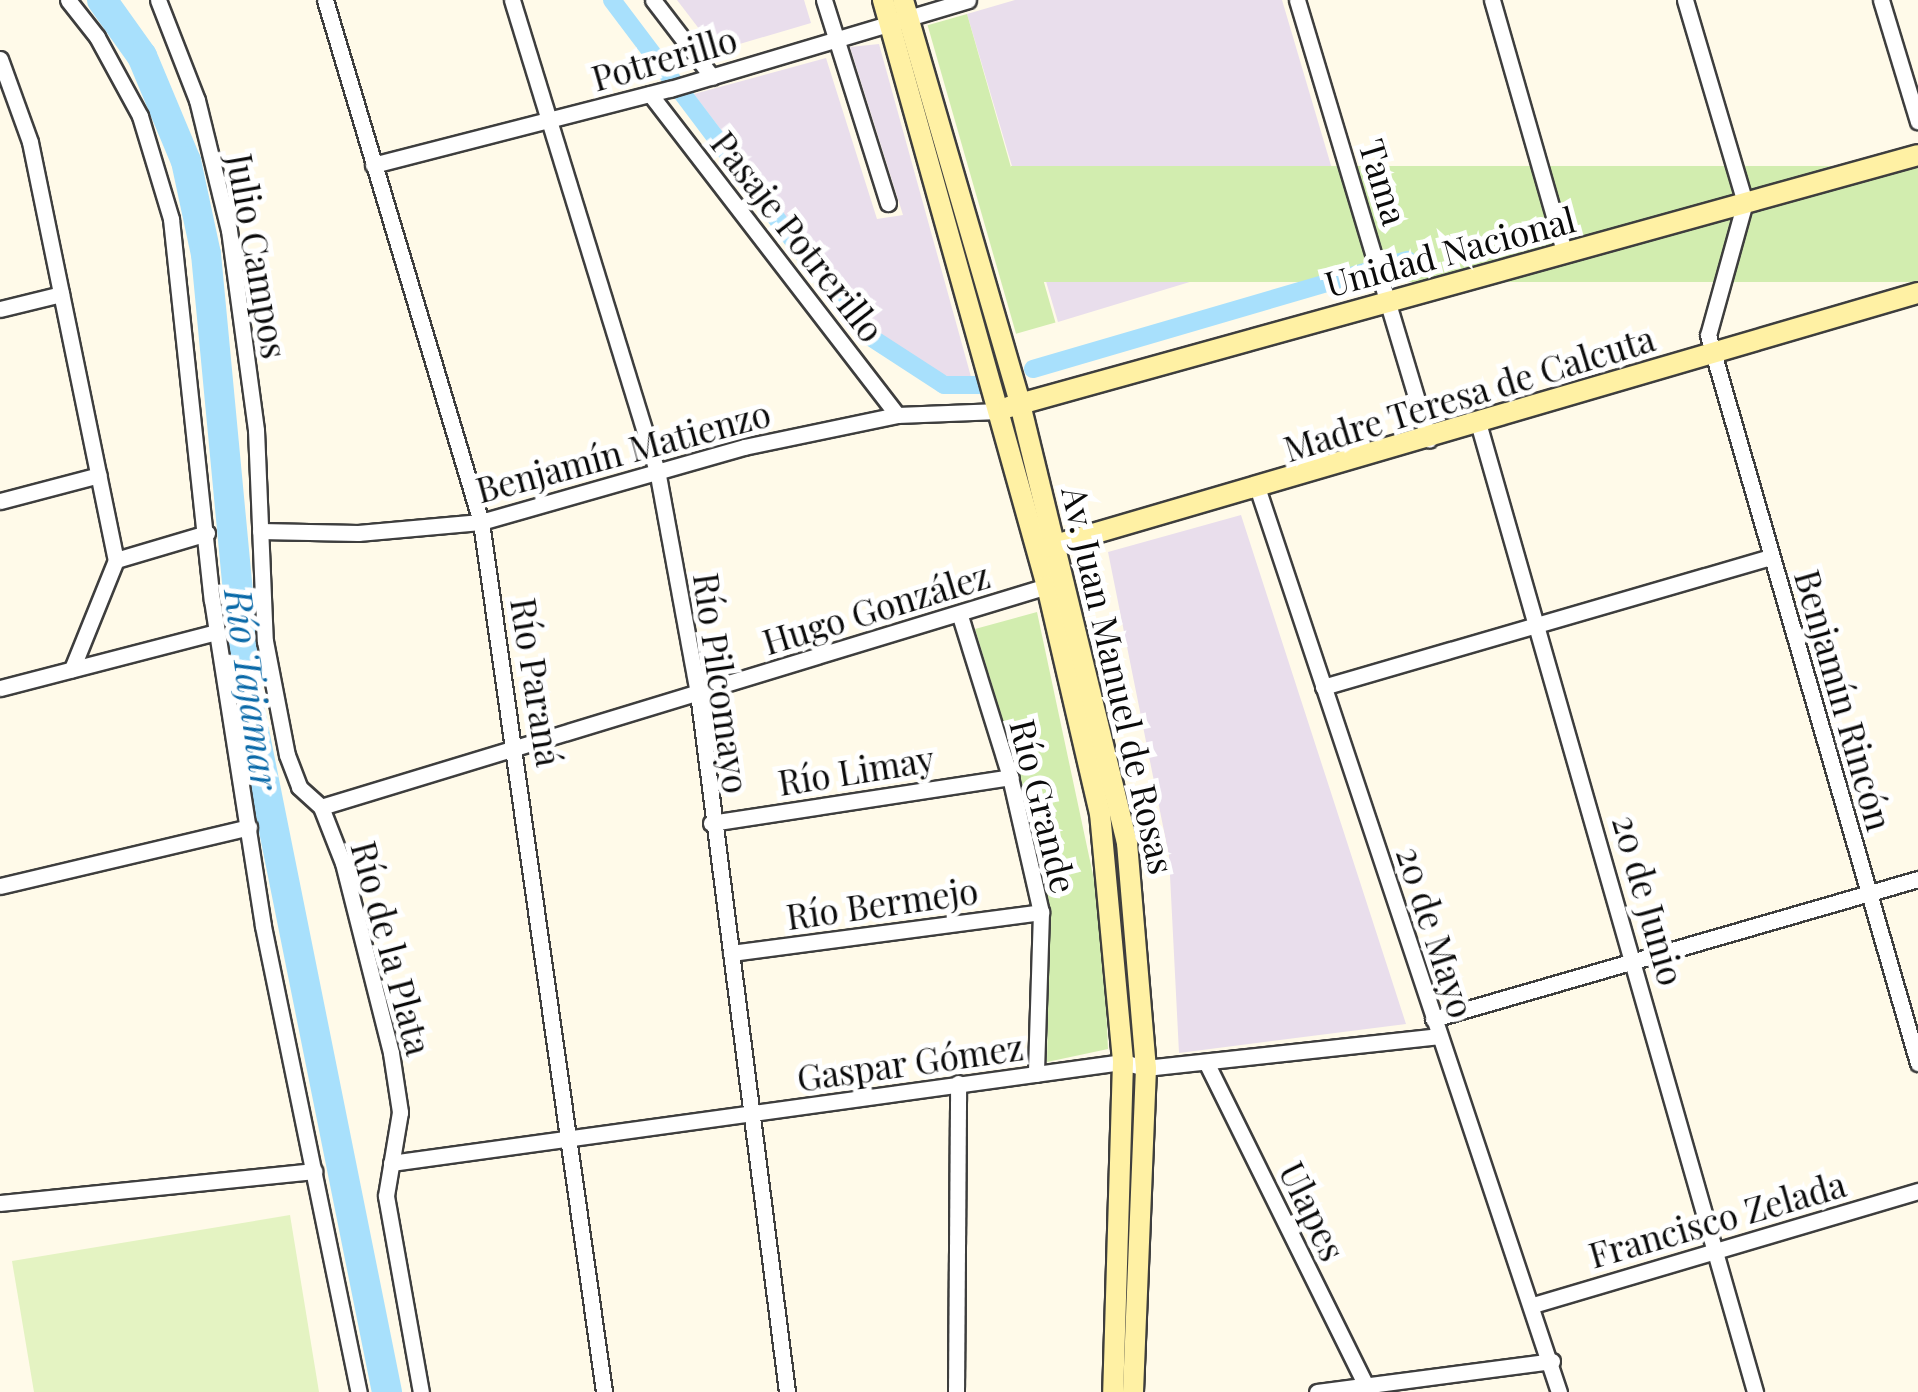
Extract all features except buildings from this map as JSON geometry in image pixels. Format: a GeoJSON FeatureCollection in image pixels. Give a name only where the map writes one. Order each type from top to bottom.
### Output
{"type":"FeatureCollection","features":[{"type":"Feature","properties":{"kind":"main road","name":"Av. Juan Manuel de Rosas"},"geometry":{"type":"LineString","coordinates":[[883,0],[900,13],[1020,404],[1047,547],[1046,586],[1100,813],[1123,1062],[1113,1392]]}},
{"type":"Feature","properties":{"kind":"main road","name":"Av. Juan Manuel de Rosas"},"geometry":{"type":"LineString","coordinates":[[900,13],[999,411],[1047,547],[1128,843],[1146,1068],[1134,1392]]}},
{"type":"Feature","properties":{"kind":"main road","name":"Unidad Nacional"},"geometry":{"type":"LineString","coordinates":[[999,411],[1918,155]]}},
{"type":"Feature","properties":{"kind":"main road","name":"Madre Teresa de Calcuta"},"geometry":{"type":"LineString","coordinates":[[1047,547],[1479,426],[1918,294]]}},
{"type":"Feature","properties":{"kind":"street"},"geometry":{"type":"LineString","coordinates":[[68,0],[97,36],[159,162],[178,270],[216,632],[314,1172],[360,1392]]}},
{"type":"Feature","properties":{"kind":"street","name":"Julio Campos"},"geometry":{"type":"LineString","coordinates":[[158,0],[196,100],[229,230],[256,430],[260,531]]}},
{"type":"Feature","properties":{"kind":"street","name":"Río Paraná"},"geometry":{"type":"LineString","coordinates":[[325,0],[481,522],[517,745],[604,1392]]}},
{"type":"Feature","properties":{"kind":"street","name":"Río Pilcomayo"},"geometry":{"type":"LineString","coordinates":[[512,0],[657,470],[698,693],[788,1392]]}},
{"type":"Feature","properties":{"kind":"street"},"geometry":{"type":"LineString","coordinates":[[654,0],[712,77]]}},
{"type":"Feature","properties":{"kind":"street"},"geometry":{"type":"LineString","coordinates":[[824,0],[888,202]]}},
{"type":"Feature","properties":{"kind":"street","name":"Potrerillo"},"geometry":{"type":"LineString","coordinates":[[373,165],[670,89],[834,38],[900,13],[968,0]]}},
{"type":"Feature","properties":{"kind":"street","name":"Tama"},"geometry":{"type":"LineString","coordinates":[[1297,0],[1429,440]]}},
{"type":"Feature","properties":{"kind":"street"},"geometry":{"type":"LineString","coordinates":[[1492,0],[1565,254]]}},
{"type":"Feature","properties":{"kind":"street"},"geometry":{"type":"LineString","coordinates":[[1686,0],[1745,202]]}},
{"type":"Feature","properties":{"kind":"street"},"geometry":{"type":"LineString","coordinates":[[1880,0],[1918,122]]}},
{"type":"Feature","properties":{"kind":"street"},"geometry":{"type":"LineString","coordinates":[[0,59],[30,142],[116,560],[72,669]]}},
{"type":"Feature","properties":{"kind":"street","name":"Pasaje Potrerillo"},"geometry":{"type":"LineString","coordinates":[[650,94],[897,415]]}},
{"type":"Feature","properties":{"kind":"street","name":"Benjamín Rincón"},"geometry":{"type":"LineString","coordinates":[[1745,202],[1712,309],[1713,354],[1868,894],[1912,1019],[1918,1063]]}},
{"type":"Feature","properties":{"kind":"street"},"geometry":{"type":"LineString","coordinates":[[0,309],[61,294]]}},
{"type":"Feature","properties":{"kind":"street","name":"Benjamín Matienzo"},"geometry":{"type":"LineString","coordinates":[[260,531],[358,534],[481,522],[657,470],[897,415],[999,411]]}},
{"type":"Feature","properties":{"kind":"street","name":"20 de Junio"},"geometry":{"type":"LineString","coordinates":[[1479,426],[1636,960],[1755,1392]]}},
{"type":"Feature","properties":{"kind":"street"},"geometry":{"type":"LineString","coordinates":[[0,502],[100,474]]}},
{"type":"Feature","properties":{"kind":"street","name":"20 de Mayo"},"geometry":{"type":"LineString","coordinates":[[1258,490],[1560,1392]]}},
{"type":"Feature","properties":{"kind":"street","name":"Río de la Plata"},"geometry":{"type":"LineString","coordinates":[[260,531],[265,641],[287,755],[299,787],[321,807],[342,863],[391,1053],[400,1112],[391,1163],[389,1226],[421,1392]]}},
{"type":"Feature","properties":{"kind":"street"},"geometry":{"type":"LineString","coordinates":[[116,560],[207,532]]}},
{"type":"Feature","properties":{"kind":"street"},"geometry":{"type":"LineString","coordinates":[[1323,686],[1770,557]]}},
{"type":"Feature","properties":{"kind":"street","name":"Hugo González"},"geometry":{"type":"LineString","coordinates":[[321,807],[517,745],[960,616],[1046,586]]}},
{"type":"Feature","properties":{"kind":"street","name":"Río Grande"},"geometry":{"type":"LineString","coordinates":[[960,616],[1010,777],[1041,912],[1036,1074]]}},
{"type":"Feature","properties":{"kind":"street"},"geometry":{"type":"LineString","coordinates":[[0,688],[216,632]]}},
{"type":"Feature","properties":{"kind":"street","name":"Río Limay"},"geometry":{"type":"LineString","coordinates":[[712,823],[1010,777]]}},
{"type":"Feature","properties":{"kind":"street"},"geometry":{"type":"LineString","coordinates":[[0,886],[249,827]]}},
{"type":"Feature","properties":{"kind":"street"},"geometry":{"type":"LineString","coordinates":[[1433,1019],[1918,880]]}},
{"type":"Feature","properties":{"kind":"street","name":"Río Bermejo"},"geometry":{"type":"LineString","coordinates":[[731,953],[1041,912]]}},
{"type":"Feature","properties":{"kind":"street","name":"Gaspar Gómez"},"geometry":{"type":"LineString","coordinates":[[391,1163],[1123,1062],[1146,1068],[1439,1036]]}},
{"type":"Feature","properties":{"kind":"street","name":"Ulapes"},"geometry":{"type":"LineString","coordinates":[[1206,1062],[1366,1386]]}},
{"type":"Feature","properties":{"kind":"street"},"geometry":{"type":"LineString","coordinates":[[956,1392],[958,1083]]}},
{"type":"Feature","properties":{"kind":"street"},"geometry":{"type":"LineString","coordinates":[[0,1203],[314,1172]]}},
{"type":"Feature","properties":{"kind":"street","name":"Francisco Zelada"},"geometry":{"type":"LineString","coordinates":[[1533,1305],[1918,1191]]}},
{"type":"Feature","properties":{"kind":"street"},"geometry":{"type":"LineString","coordinates":[[1317,1392],[1552,1361]]}},
{"type":"Feature","properties":{"kind":"shaded area"},"geometry":{"type":"Polygon","coordinates":[[[677,0],[804,0],[811,23],[716,51],[677,0]]]}},
{"type":"Feature","properties":{"kind":"shaded area"},"geometry":{"type":"Polygon","coordinates":[[[1015,0],[1282,0],[1351,233],[1058,322],[967,14],[1015,0]]]}},
{"type":"Feature","properties":{"kind":"shaded area"},"geometry":{"type":"Polygon","coordinates":[[[879,44],[973,384],[928,370],[873,332],[694,94],[826,58],[877,219],[903,215],[850,47],[879,44]]]}},
{"type":"Feature","properties":{"kind":"shaded area"},"geometry":{"type":"Polygon","coordinates":[[[1241,515],[1406,1024],[1179,1053],[1169,856],[1108,552],[1241,515]]]}},
{"type":"Feature","properties":{"kind":"green space"},"geometry":{"type":"Polygon","coordinates":[[[967,14],[1055,323],[1016,334],[928,25],[967,14]]]}},
{"type":"Feature","properties":{"kind":"green space"},"geometry":{"type":"Polygon","coordinates":[[[1011,166],[1918,166],[1918,282],[1011,282],[1011,166]]]}},
{"type":"Feature","properties":{"kind":"green space"},"geometry":{"type":"Polygon","coordinates":[[[1037,612],[1102,917],[1108,1049],[1047,1062],[1050,909],[1018,770],[975,629],[1037,612]]]}},
{"type":"Feature","properties":{"kind":"green space"},"geometry":{"type":"Polygon","coordinates":[[[290,1215],[319,1392],[34,1392],[12,1261],[290,1215]]]}},
{"type":"Feature","properties":{"kind":"waterway","name":"Río Tajamar"},"geometry":{"type":"LineString","coordinates":[[102,0],[142,56],[186,161],[206,254],[249,706],[387,1392]]}},
{"type":"Feature","properties":{"kind":"waterway"},"geometry":{"type":"LineString","coordinates":[[612,0],[861,331],[944,385],[980,385]]}},
{"type":"Feature","properties":{"kind":"waterway"},"geometry":{"type":"LineString","coordinates":[[1393,264],[1407,260]]}},
{"type":"Feature","properties":{"kind":"waterway"},"geometry":{"type":"LineString","coordinates":[[1033,369],[1365,272]]}}]}
